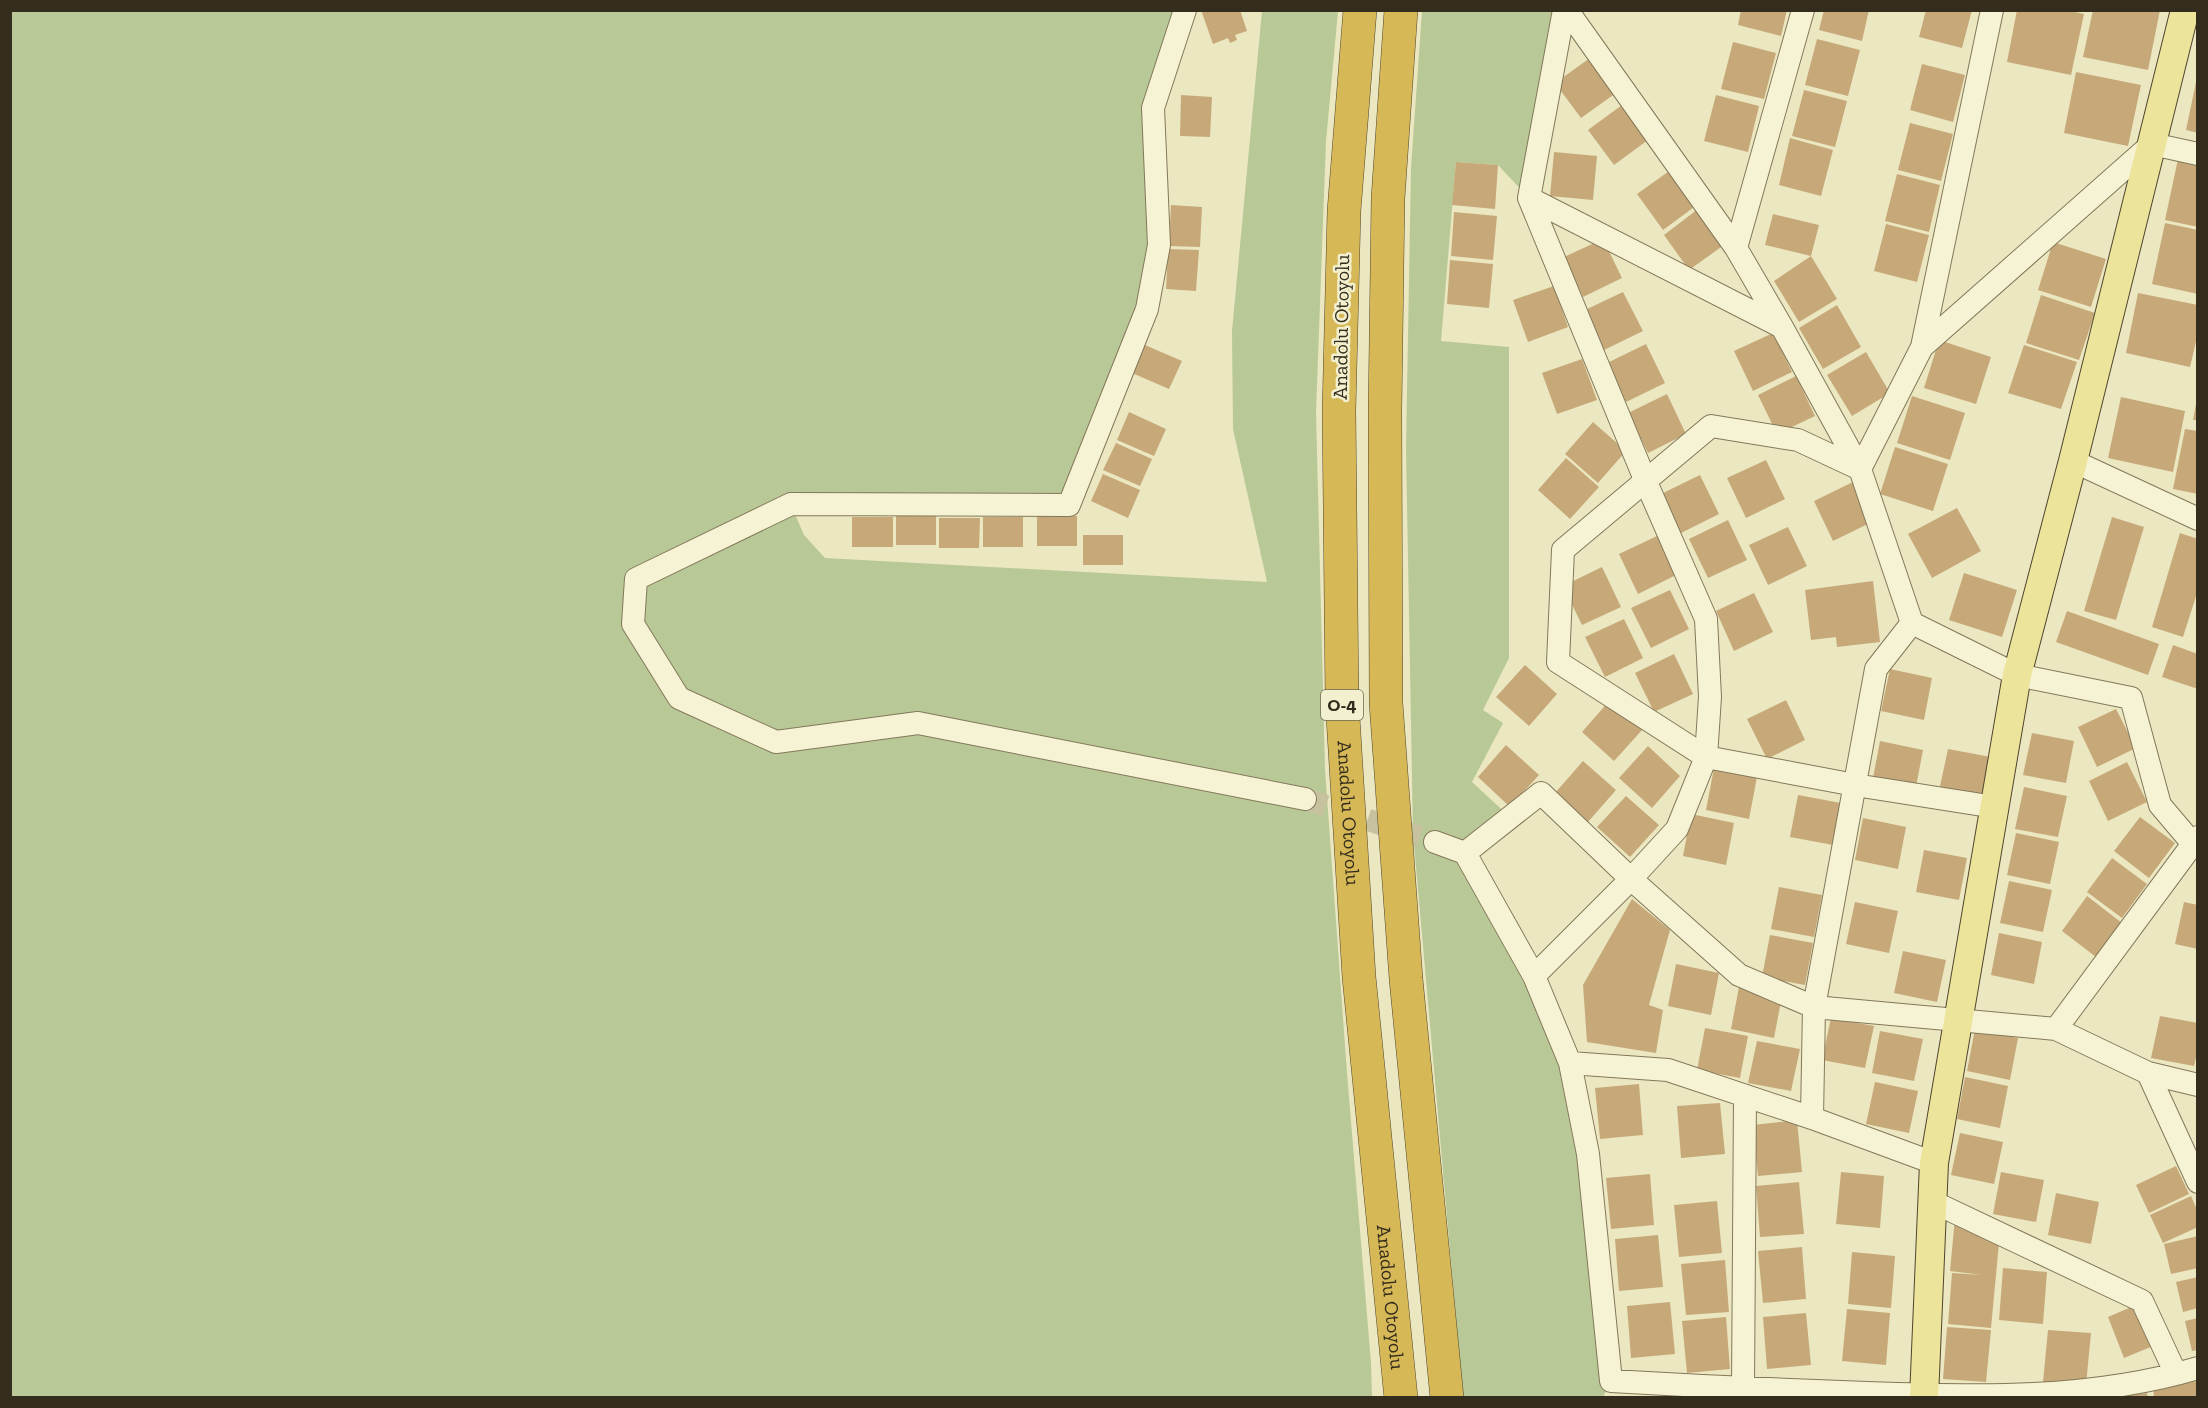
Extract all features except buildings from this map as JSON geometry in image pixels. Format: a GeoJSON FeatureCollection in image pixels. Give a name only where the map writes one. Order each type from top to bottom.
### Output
{"type":"FeatureCollection","features":[{"type":"Feature","properties":{"kind":"highway","name":"Anadolu Otoyolu"},"geometry":{"type":"LineString","coordinates":[[1360,10],[1344,211],[1340,410],[1342,701],[1359,977],[1401,1398]]}},
{"type":"Feature","properties":{"kind":"highway","name":"O-4"},"geometry":{"type":"LineString","coordinates":[[1401,10],[1388,198],[1385,410],[1386,703],[1406,979],[1447,1398]]}},
{"type":"Feature","properties":{"kind":"main road"},"geometry":{"type":"LineString","coordinates":[[1924,1396],[1934,1163],[2017,675],[2073,461],[2185,10]]}},
{"type":"Feature","properties":{"kind":"street"},"geometry":{"type":"LineString","coordinates":[[1185,10],[1154,108],[1159,245],[1147,309],[1069,505],[791,504],[636,579],[633,624],[679,698],[776,742],[918,723],[1305,799]]}},
{"type":"Feature","properties":{"kind":"street"},"geometry":{"type":"LineString","coordinates":[[1533,976],[1631,879],[1677,829],[1706,757],[1710,697],[1706,619],[1646,482],[1529,198],[1565,10]]}},
{"type":"Feature","properties":{"kind":"street"},"geometry":{"type":"LineString","coordinates":[[1565,10],[1736,248],[1782,327],[1860,469],[1912,623],[2017,675],[2131,698],[2160,805],[2196,842],[2056,1029]]}},
{"type":"Feature","properties":{"kind":"street"},"geometry":{"type":"LineString","coordinates":[[1736,248],[1803,10]]}},
{"type":"Feature","properties":{"kind":"street"},"geometry":{"type":"LineString","coordinates":[[1860,469],[1922,347],[1992,10]]}},
{"type":"Feature","properties":{"kind":"street"},"geometry":{"type":"LineString","coordinates":[[1922,347],[2152,144],[2198,154]]}},
{"type":"Feature","properties":{"kind":"street"},"geometry":{"type":"LineString","coordinates":[[1529,198],[1782,327]]}},
{"type":"Feature","properties":{"kind":"street"},"geometry":{"type":"LineString","coordinates":[[1860,469],[1798,440],[1711,426],[1563,550],[1558,662],[1706,757],[1855,785],[1995,807]]}},
{"type":"Feature","properties":{"kind":"street"},"geometry":{"type":"LineString","coordinates":[[2073,461],[2198,519]]}},
{"type":"Feature","properties":{"kind":"street"},"geometry":{"type":"LineString","coordinates":[[1812,1118],[1814,1007],[1876,669],[1912,623]]}},
{"type":"Feature","properties":{"kind":"street"},"geometry":{"type":"LineString","coordinates":[[1465,853],[1541,793],[1631,879],[1739,975],[1814,1007],[2056,1029],[2148,1073],[2198,1085]]}},
{"type":"Feature","properties":{"kind":"street"},"geometry":{"type":"LineString","coordinates":[[1435,842],[1465,853],[1533,976],[1570,1063],[1588,1154],[1607,1389],[1743,1389],[1924,1396],[2071,1393],[2103,1389],[2198,1368]]}},
{"type":"Feature","properties":{"kind":"street"},"geometry":{"type":"LineString","coordinates":[[1570,1063],[1668,1070],[1812,1118],[1934,1163]]}},
{"type":"Feature","properties":{"kind":"street"},"geometry":{"type":"LineString","coordinates":[[2148,1073],[2198,1182]]}},
{"type":"Feature","properties":{"kind":"street"},"geometry":{"type":"LineString","coordinates":[[1743,1389],[1745,1096]]}},
{"type":"Feature","properties":{"kind":"street"},"geometry":{"type":"LineString","coordinates":[[1931,1201],[2142,1301],[2176,1374]]}},
{"type":"Feature","properties":{"kind":"green space"},"geometry":{"type":"Polygon","coordinates":[[[10,11],[1185,11],[1153,108],[1159,245],[1069,505],[791,505],[804,535],[825,558],[1267,582],[1233,429],[1232,331],[1262,11],[1338,11],[1326,141],[1316,412],[1325,770],[1372,1397],[11,1397],[10,11]]]}},
{"type":"Feature","properties":{"kind":"green space"},"geometry":{"type":"Polygon","coordinates":[[[1422,11],[1564,11],[1529,198],[1498,165],[1456,162],[1441,341],[1509,347],[1509,658],[1483,710],[1503,723],[1472,782],[1510,817],[1465,853],[1570,1063],[1611,1381],[1603,1397],[1463,1397],[1413,833],[1406,448],[1411,168],[1422,11]]]}},
{"type":"Feature","properties":{"kind":"tunnel"},"geometry":{"type":"LineString","coordinates":[[1305,799],[1435,842]]}}]}
